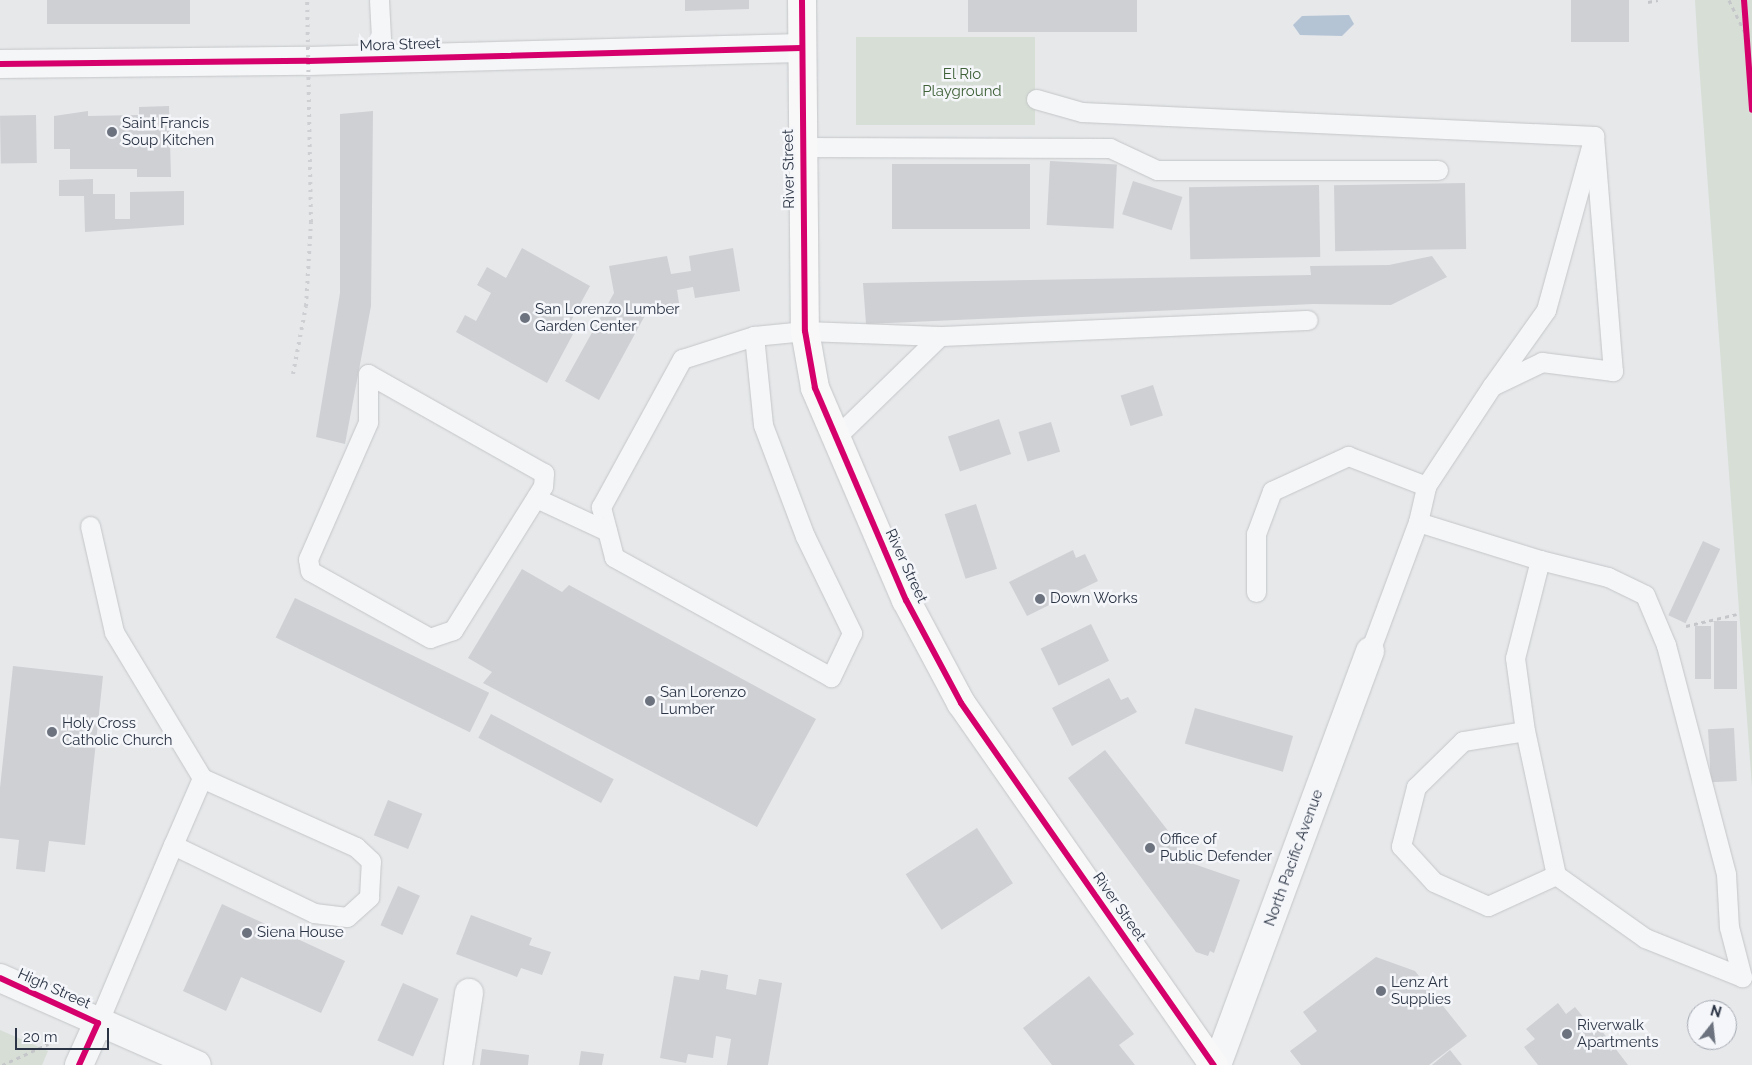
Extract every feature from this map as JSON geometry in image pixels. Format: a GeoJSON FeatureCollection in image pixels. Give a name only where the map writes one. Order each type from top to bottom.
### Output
{"type":"FeatureCollection","features":[{"type":"Feature","properties":{"kind":"main road","name":"River Street"},"geometry":{"type":"LineString","coordinates":[[802,0],[800,147],[805,331],[815,388],[906,600],[961,703],[1216,1065]]}},
{"type":"Feature","properties":{"kind":"street","name":"Mora Street"},"geometry":{"type":"LineString","coordinates":[[0,64],[382,58],[801,48]]}},
{"type":"Feature","properties":{"kind":"street","name":"North Pacific Avenue"},"geometry":{"type":"LineString","coordinates":[[1216,1065],[1370,651]]}},
{"type":"Feature","properties":{"kind":"street","name":"High Street"},"geometry":{"type":"LineString","coordinates":[[0,978],[98,1023],[197,1065]]}},
{"type":"Feature","properties":{"kind":"street"},"geometry":{"type":"LineString","coordinates":[[458,1065],[469,993]]}},
{"type":"Feature","properties":{"kind":"street"},"geometry":{"type":"LineString","coordinates":[[79,1065],[98,1023]]}},
{"type":"Feature","properties":{"kind":"lane"},"geometry":{"type":"LineString","coordinates":[[380,0],[382,58]]}},
{"type":"Feature","properties":{"kind":"lane"},"geometry":{"type":"LineString","coordinates":[[1036,99],[1082,112],[1594,136]]}},
{"type":"Feature","properties":{"kind":"lane"},"geometry":{"type":"LineString","coordinates":[[1492,386],[1542,362],[1613,370],[1594,136]]}},
{"type":"Feature","properties":{"kind":"lane"},"geometry":{"type":"LineString","coordinates":[[1370,651],[1418,522],[1426,486],[1492,386],[1546,310],[1594,136]]}},
{"type":"Feature","properties":{"kind":"lane"},"geometry":{"type":"LineString","coordinates":[[800,147],[1110,148],[1157,170],[1438,170]]}},
{"type":"Feature","properties":{"kind":"lane"},"geometry":{"type":"LineString","coordinates":[[754,336],[763,425],[805,536],[852,633],[831,677],[614,557],[601,507],[682,358],[754,336],[805,331],[940,336],[1308,320]]}},
{"type":"Feature","properties":{"kind":"lane"},"geometry":{"type":"LineString","coordinates":[[835,438],[940,336]]}},
{"type":"Feature","properties":{"kind":"lane"},"geometry":{"type":"LineString","coordinates":[[368,374],[544,473],[543,486],[536,498],[453,630],[430,638],[310,571],[308,559],[368,422],[368,374]]}},
{"type":"Feature","properties":{"kind":"lane"},"geometry":{"type":"LineString","coordinates":[[1256,592],[1256,534],[1272,491],[1348,456],[1426,486]]}},
{"type":"Feature","properties":{"kind":"lane"},"geometry":{"type":"LineString","coordinates":[[536,498],[608,531]]}},
{"type":"Feature","properties":{"kind":"lane"},"geometry":{"type":"LineString","coordinates":[[1418,522],[1540,560],[1608,577],[1645,594],[1666,645],[1726,874],[1729,927],[1742,978],[1644,938],[1556,875],[1525,731],[1515,658],[1540,560]]}},
{"type":"Feature","properties":{"kind":"lane"},"geometry":{"type":"LineString","coordinates":[[90,526],[114,632],[202,778],[356,847],[371,861],[369,897],[347,917],[314,913],[173,845]]}},
{"type":"Feature","properties":{"kind":"lane"},"geometry":{"type":"LineString","coordinates":[[1525,731],[1462,741],[1416,787],[1402,846],[1434,882],[1488,906],[1556,875]]}},
{"type":"Feature","properties":{"kind":"lane"},"geometry":{"type":"LineString","coordinates":[[98,1023],[202,778]]}},
{"type":"Feature","properties":{"kind":"path"},"geometry":{"type":"LineString","coordinates":[[1648,2],[1658,0]]}},
{"type":"Feature","properties":{"kind":"path"},"geometry":{"type":"LineString","coordinates":[[1729,0],[1746,35]]}},
{"type":"Feature","properties":{"kind":"path"},"geometry":{"type":"LineString","coordinates":[[1744,9],[1747,44]]}},
{"type":"Feature","properties":{"kind":"path"},"geometry":{"type":"LineString","coordinates":[[1666,645],[1680,627],[1737,614]]}},
{"type":"Feature","properties":{"kind":"path"},"geometry":{"type":"LineString","coordinates":[[2,1065],[48,1044]]}},
{"type":"Feature","properties":{"kind":"green space"},"geometry":{"type":"Polygon","coordinates":[[[1695,0],[1752,0],[1752,787],[1698,50],[1695,0]]]}},
{"type":"Feature","properties":{"kind":"green space","name":"El Rio Playground"},"geometry":{"type":"Polygon","coordinates":[[[856,37],[1035,37],[1035,125],[856,125],[856,37]]]}},
{"type":"Feature","properties":{"kind":"green space"},"geometry":{"type":"Polygon","coordinates":[[[0,1030],[48,1051],[42,1065],[0,1065],[0,1030]]]}},
{"type":"Feature","properties":{"kind":"water"},"geometry":{"type":"Polygon","coordinates":[[[1349,15],[1354,24],[1342,36],[1300,35],[1293,25],[1302,16],[1349,15]]]}},
{"type":"Feature","properties":{"kind":"building"},"geometry":{"type":"Polygon","coordinates":[[[47,0],[190,0],[190,24],[47,24],[47,0]]]}},
{"type":"Feature","properties":{"kind":"building"},"geometry":{"type":"Polygon","coordinates":[[[685,0],[749,0],[749,9],[685,11],[685,0]]]}},
{"type":"Feature","properties":{"kind":"building"},"geometry":{"type":"Polygon","coordinates":[[[968,0],[1137,0],[1137,32],[968,32],[968,0]]]}},
{"type":"Feature","properties":{"kind":"building"},"geometry":{"type":"Polygon","coordinates":[[[1571,0],[1629,0],[1629,42],[1571,42],[1571,0]]]}},
{"type":"Feature","properties":{"kind":"building","name":"Saint Francis Soup Kitchen"},"geometry":{"type":"Polygon","coordinates":[[[169,106],[171,177],[137,177],[137,169],[70,169],[70,149],[54,149],[54,116],[88,111],[88,116],[139,115],[139,107],[169,106]]]}},
{"type":"Feature","properties":{"kind":"building"},"geometry":{"type":"Polygon","coordinates":[[[373,111],[371,306],[345,444],[316,437],[340,293],[340,114],[373,111]]]}},
{"type":"Feature","properties":{"kind":"building"},"geometry":{"type":"Polygon","coordinates":[[[36,115],[37,163],[1,164],[0,116],[36,115]]]}},
{"type":"Feature","properties":{"kind":"building"},"geometry":{"type":"Polygon","coordinates":[[[1050,161],[1117,165],[1114,228],[1047,225],[1050,161]]]}},
{"type":"Feature","properties":{"kind":"building"},"geometry":{"type":"Polygon","coordinates":[[[892,164],[1030,164],[1030,229],[892,229],[892,164]]]}},
{"type":"Feature","properties":{"kind":"building"},"geometry":{"type":"Polygon","coordinates":[[[93,179],[93,194],[115,194],[115,219],[130,219],[130,192],[184,191],[184,225],[85,232],[84,196],[59,196],[59,180],[93,179]]]}},
{"type":"Feature","properties":{"kind":"building"},"geometry":{"type":"Polygon","coordinates":[[[1133,181],[1182,197],[1172,230],[1122,214],[1133,181]]]}},
{"type":"Feature","properties":{"kind":"building"},"geometry":{"type":"Polygon","coordinates":[[[1465,183],[1466,249],[1335,251],[1334,185],[1465,183]]]}},
{"type":"Feature","properties":{"kind":"building"},"geometry":{"type":"Polygon","coordinates":[[[1319,185],[1320,257],[1190,259],[1189,187],[1319,185]]]}},
{"type":"Feature","properties":{"kind":"building","name":"San Lorenzo Lumber Garden Center"},"geometry":{"type":"Polygon","coordinates":[[[522,248],[590,286],[566,330],[573,334],[547,383],[456,332],[465,315],[476,321],[491,293],[477,285],[487,267],[506,278],[522,248]]]}},
{"type":"Feature","properties":{"kind":"building","name":"San Lorenzo Lumber Garden Center"},"geometry":{"type":"Polygon","coordinates":[[[733,248],[740,291],[695,298],[693,287],[677,290],[679,303],[649,308],[599,400],[565,381],[614,293],[609,266],[667,256],[671,274],[691,271],[689,256],[733,248]]]}},
{"type":"Feature","properties":{"kind":"building"},"geometry":{"type":"Polygon","coordinates":[[[1432,256],[1447,277],[1391,305],[1313,304],[866,324],[863,283],[1311,275],[1310,266],[1389,265],[1432,256]]]}},
{"type":"Feature","properties":{"kind":"building"},"geometry":{"type":"Polygon","coordinates":[[[1153,385],[1163,415],[1131,426],[1121,396],[1153,385]]]}},
{"type":"Feature","properties":{"kind":"building"},"geometry":{"type":"Polygon","coordinates":[[[999,419],[1011,454],[960,472],[948,437],[999,419]]]}},
{"type":"Feature","properties":{"kind":"building"},"geometry":{"type":"Polygon","coordinates":[[[1051,422],[1060,452],[1028,462],[1018,432],[1051,422]]]}},
{"type":"Feature","properties":{"kind":"building"},"geometry":{"type":"Polygon","coordinates":[[[976,504],[997,569],[966,579],[945,514],[976,504]]]}},
{"type":"Feature","properties":{"kind":"building"},"geometry":{"type":"Polygon","coordinates":[[[1703,541],[1720,549],[1686,623],[1668,615],[1703,541]]]}},
{"type":"Feature","properties":{"kind":"building","name":"Down Works"},"geometry":{"type":"Polygon","coordinates":[[[1073,550],[1076,558],[1085,554],[1098,581],[1027,616],[1009,582],[1073,550]]]}},
{"type":"Feature","properties":{"kind":"building","name":"San Lorenzo Lumber"},"geometry":{"type":"Polygon","coordinates":[[[522,569],[562,592],[569,585],[816,719],[757,827],[483,683],[492,672],[468,658],[522,569]]]}},
{"type":"Feature","properties":{"kind":"building"},"geometry":{"type":"Polygon","coordinates":[[[295,598],[489,693],[470,732],[276,638],[295,598]]]}},
{"type":"Feature","properties":{"kind":"building"},"geometry":{"type":"Polygon","coordinates":[[[1714,621],[1737,621],[1737,689],[1714,689],[1714,621]]]}},
{"type":"Feature","properties":{"kind":"building"},"geometry":{"type":"Polygon","coordinates":[[[1091,624],[1109,661],[1059,685],[1041,649],[1091,624]]]}},
{"type":"Feature","properties":{"kind":"building"},"geometry":{"type":"Polygon","coordinates":[[[1695,626],[1711,626],[1711,679],[1695,679],[1695,626]]]}},
{"type":"Feature","properties":{"kind":"building","name":"Holy Cross Catholic Church"},"geometry":{"type":"Polygon","coordinates":[[[13,666],[103,676],[85,845],[49,841],[45,872],[16,869],[19,840],[0,838],[0,788],[13,666]]]}},
{"type":"Feature","properties":{"kind":"building"},"geometry":{"type":"Polygon","coordinates":[[[1109,678],[1121,700],[1128,697],[1137,712],[1072,746],[1052,708],[1109,678]]]}},
{"type":"Feature","properties":{"kind":"building"},"geometry":{"type":"Polygon","coordinates":[[[1195,708],[1293,736],[1283,772],[1185,744],[1195,708]]]}},
{"type":"Feature","properties":{"kind":"building"},"geometry":{"type":"Polygon","coordinates":[[[491,714],[614,779],[601,803],[478,738],[491,714]]]}},
{"type":"Feature","properties":{"kind":"building"},"geometry":{"type":"Polygon","coordinates":[[[1734,728],[1737,781],[1711,782],[1708,729],[1734,728]]]}},
{"type":"Feature","properties":{"kind":"building","name":"Office of Public Defender"},"geometry":{"type":"Polygon","coordinates":[[[1105,750],[1194,864],[1240,880],[1214,953],[1210,951],[1208,956],[1196,952],[1068,778],[1105,750]]]}},
{"type":"Feature","properties":{"kind":"building"},"geometry":{"type":"Polygon","coordinates":[[[388,800],[422,814],[408,849],[374,835],[388,800]]]}},
{"type":"Feature","properties":{"kind":"building"},"geometry":{"type":"Polygon","coordinates":[[[977,828],[1013,883],[942,930],[906,874],[977,828]]]}},
{"type":"Feature","properties":{"kind":"building"},"geometry":{"type":"Polygon","coordinates":[[[398,886],[420,896],[402,935],[381,925],[398,886]]]}},
{"type":"Feature","properties":{"kind":"building","name":"Siena House"},"geometry":{"type":"Polygon","coordinates":[[[222,904],[345,961],[321,1013],[241,977],[226,1011],[183,991],[222,904]]]}},
{"type":"Feature","properties":{"kind":"building"},"geometry":{"type":"Polygon","coordinates":[[[471,915],[532,938],[529,945],[551,952],[542,975],[521,968],[517,977],[456,954],[471,915]]]}},
{"type":"Feature","properties":{"kind":"building","name":"Lenz Art Supplies"},"geometry":{"type":"Polygon","coordinates":[[[1376,957],[1415,971],[1467,1036],[1429,1065],[1301,1065],[1290,1051],[1317,1031],[1303,1012],[1376,957]]]}},
{"type":"Feature","properties":{"kind":"building"},"geometry":{"type":"Polygon","coordinates":[[[701,970],[728,975],[726,989],[756,995],[759,979],[782,983],[768,1065],[727,1065],[731,1039],[716,1036],[713,1058],[688,1054],[686,1063],[660,1058],[674,976],[699,980],[701,970]]]}},
{"type":"Feature","properties":{"kind":"building"},"geometry":{"type":"Polygon","coordinates":[[[1089,976],[1134,1034],[1119,1045],[1135,1065],[1052,1065],[1023,1028],[1089,976]]]}},
{"type":"Feature","properties":{"kind":"building"},"geometry":{"type":"Polygon","coordinates":[[[403,983],[439,999],[413,1056],[377,1041],[403,983]]]}},
{"type":"Feature","properties":{"kind":"building","name":"Riverwalk Apartments"},"geometry":{"type":"Polygon","coordinates":[[[1558,1003],[1566,1014],[1575,1007],[1589,1024],[1594,1021],[1612,1044],[1608,1048],[1611,1051],[1615,1048],[1628,1065],[1538,1065],[1524,1047],[1535,1039],[1526,1029],[1558,1003]]]}},
{"type":"Feature","properties":{"kind":"building"},"geometry":{"type":"Polygon","coordinates":[[[482,1049],[529,1055],[528,1065],[480,1065],[482,1049]]]}},
{"type":"Feature","properties":{"kind":"building"},"geometry":{"type":"Polygon","coordinates":[[[1450,1050],[1462,1065],[1432,1065],[1450,1050]]]}},
{"type":"Feature","properties":{"kind":"building"},"geometry":{"type":"Polygon","coordinates":[[[581,1051],[604,1054],[602,1065],[579,1065],[581,1051]]]}},
{"type":"Feature","properties":{"kind":"railway"},"geometry":{"type":"LineString","coordinates":[[293,374],[306,306],[311,222],[307,0]]}},
{"type":"Feature","properties":{"kind":"cycle path"},"geometry":{"type":"LineString","coordinates":[[802,0],[805,331],[815,388],[906,600],[961,703],[1214,1065]]}},
{"type":"Feature","properties":{"kind":"cycle path"},"geometry":{"type":"LineString","coordinates":[[1744,0],[1752,110]]}},
{"type":"Feature","properties":{"kind":"cycle path"},"geometry":{"type":"LineString","coordinates":[[0,64],[308,61],[801,48]]}},
{"type":"Feature","properties":{"kind":"cycle path"},"geometry":{"type":"LineString","coordinates":[[0,978],[98,1023],[79,1065]]}},
{"type":"Feature","properties":{"kind":"place","name":"Saint Francis Soup Kitchen"},"geometry":{"type":"Point","coordinates":[112,132]}},
{"type":"Feature","properties":{"kind":"place","name":"San Lorenzo Lumber Garden Center"},"geometry":{"type":"Point","coordinates":[525,318]}},
{"type":"Feature","properties":{"kind":"place","name":"Down Works"},"geometry":{"type":"Point","coordinates":[1040,599]}},
{"type":"Feature","properties":{"kind":"place","name":"San Lorenzo Lumber"},"geometry":{"type":"Point","coordinates":[650,701]}},
{"type":"Feature","properties":{"kind":"place","name":"Holy Cross Catholic Church"},"geometry":{"type":"Point","coordinates":[52,732]}},
{"type":"Feature","properties":{"kind":"place","name":"Office of Public Defender"},"geometry":{"type":"Point","coordinates":[1150,848]}},
{"type":"Feature","properties":{"kind":"place","name":"Siena House"},"geometry":{"type":"Point","coordinates":[247,933]}},
{"type":"Feature","properties":{"kind":"place","name":"Lenz Art Supplies"},"geometry":{"type":"Point","coordinates":[1381,991]}},
{"type":"Feature","properties":{"kind":"place","name":"Riverwalk Apartments"},"geometry":{"type":"Point","coordinates":[1567,1034]}}]}
